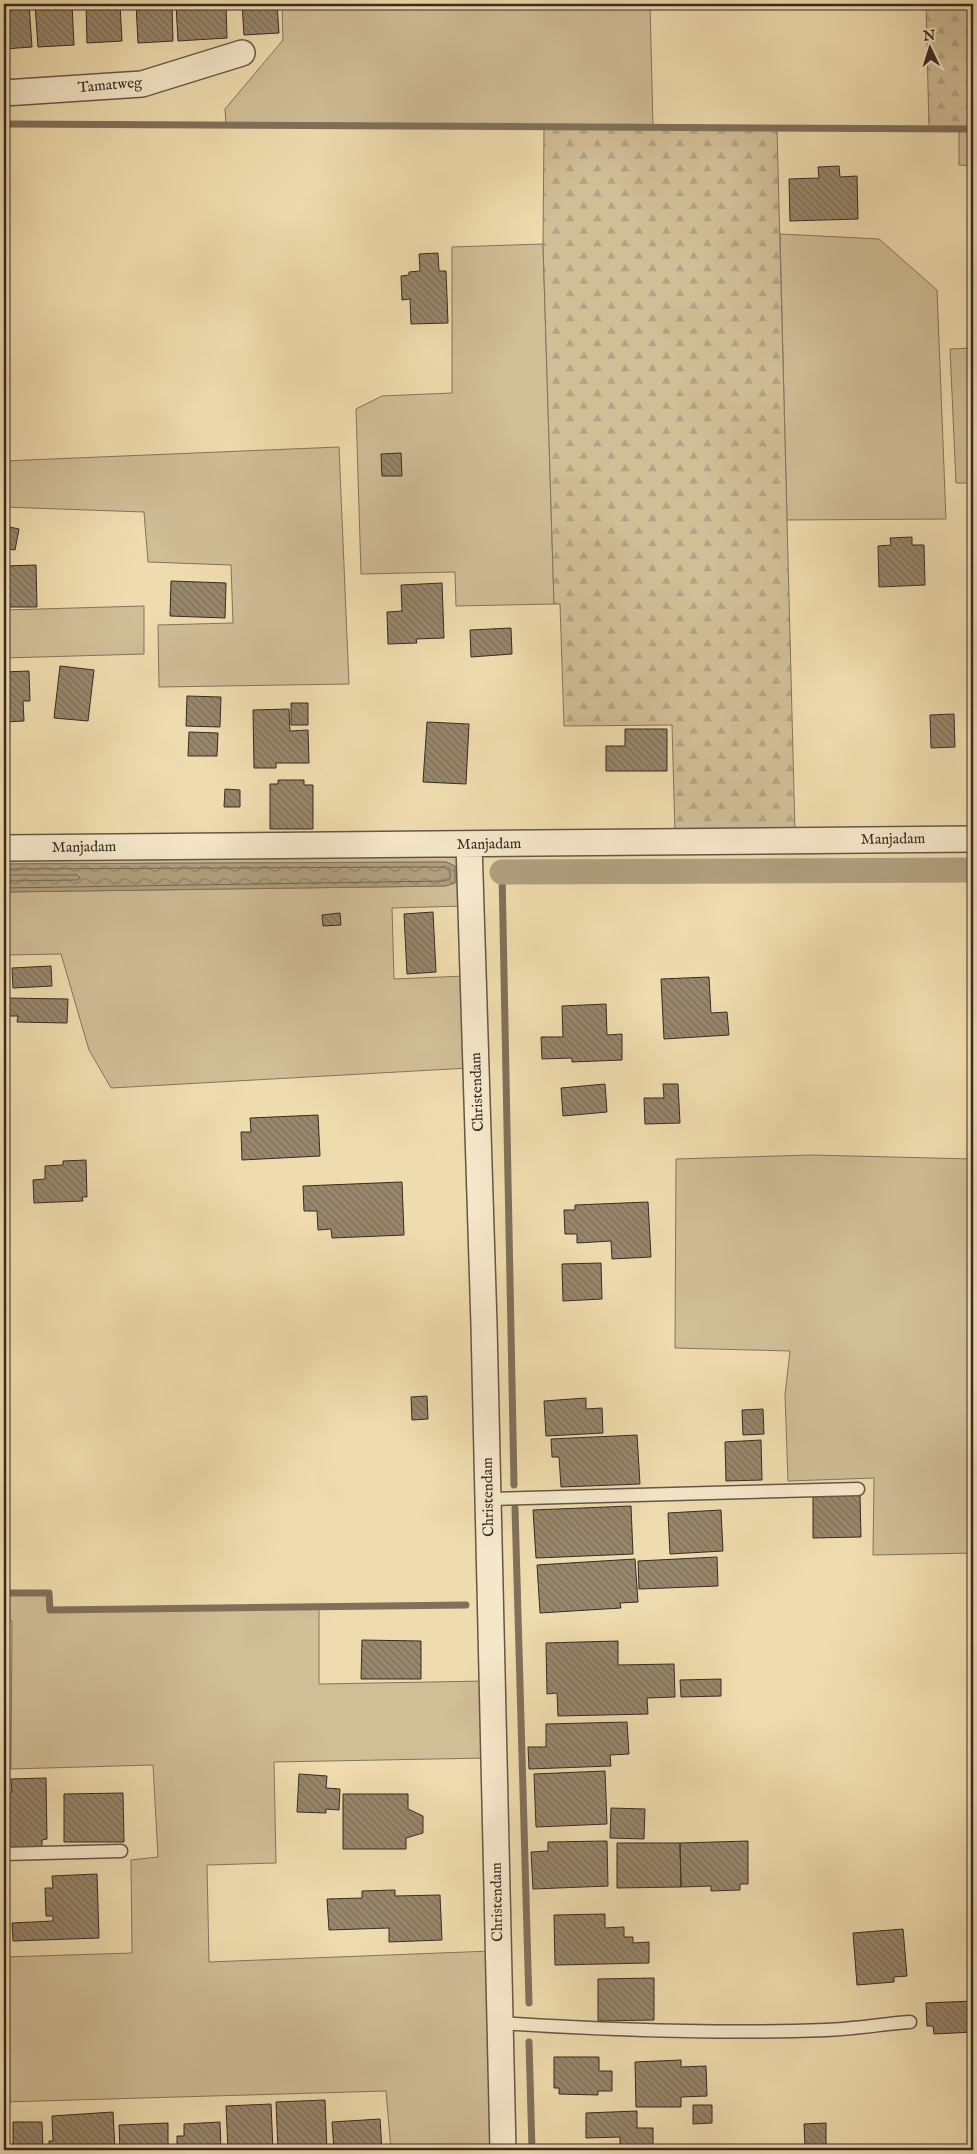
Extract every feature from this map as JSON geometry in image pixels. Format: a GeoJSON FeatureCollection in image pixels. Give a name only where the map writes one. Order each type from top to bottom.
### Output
{"type":"FeatureCollection","features":[{"type":"Feature","properties":{"kind":"street","name":"Tamatweg"},"geometry":{"type":"LineString","coordinates":[[4,93],[142,84],[242,53]]}},
{"type":"Feature","properties":{"kind":"street","name":"Manjadam"},"geometry":{"type":"LineString","coordinates":[[4,848],[973,839]]}},
{"type":"Feature","properties":{"kind":"street","name":"Christendam"},"geometry":{"type":"LineString","coordinates":[[469,844],[488,1499],[503,2150]]}},
{"type":"Feature","properties":{"kind":"lane"},"geometry":{"type":"LineString","coordinates":[[488,1499],[858,1489]]}},
{"type":"Feature","properties":{"kind":"lane"},"geometry":{"type":"LineString","coordinates":[[4,1854],[121,1851]]}},
{"type":"Feature","properties":{"kind":"lane"},"geometry":{"type":"LineString","coordinates":[[500,2023],[643,2030],[732,2031],[828,2030],[910,2022]]}},
{"type":"Feature","properties":{"kind":"green space"},"geometry":{"type":"Polygon","coordinates":[[[282,4],[650,4],[653,127],[226,125],[225,109],[283,40],[282,4]]]}},
{"type":"Feature","properties":{"kind":"green space"},"geometry":{"type":"Polygon","coordinates":[[[926,4],[973,4],[973,129],[929,129],[926,4]]]}},
{"type":"Feature","properties":{"kind":"green space"},"geometry":{"type":"Polygon","coordinates":[[[544,127],[777,128],[795,832],[675,834],[672,725],[564,726],[560,604],[554,604],[543,244],[544,127]]]}},
{"type":"Feature","properties":{"kind":"green space"},"geometry":{"type":"Polygon","coordinates":[[[959,129],[973,129],[973,166],[959,165],[959,129]]]}},
{"type":"Feature","properties":{"kind":"green space"},"geometry":{"type":"Polygon","coordinates":[[[780,234],[879,239],[937,290],[946,519],[787,520],[780,234]]]}},
{"type":"Feature","properties":{"kind":"green space"},"geometry":{"type":"Polygon","coordinates":[[[543,244],[554,604],[456,606],[455,572],[361,574],[356,409],[382,396],[452,393],[452,247],[543,244]]]}},
{"type":"Feature","properties":{"kind":"green space"},"geometry":{"type":"Polygon","coordinates":[[[973,348],[973,483],[956,483],[950,349],[973,348]]]}},
{"type":"Feature","properties":{"kind":"green space"},"geometry":{"type":"Polygon","coordinates":[[[339,447],[349,684],[159,687],[158,625],[233,623],[231,565],[148,562],[144,512],[4,507],[4,461],[339,447]]]}},
{"type":"Feature","properties":{"kind":"green space"},"geometry":{"type":"Polygon","coordinates":[[[144,606],[144,654],[4,658],[4,610],[144,606]]]}},
{"type":"Feature","properties":{"kind":"green space"},"geometry":{"type":"Polygon","coordinates":[[[4,855],[457,856],[464,906],[392,908],[394,979],[465,976],[469,1068],[111,1088],[89,1050],[61,954],[4,955],[4,892],[445,886],[455,883],[455,866],[446,862],[4,864],[4,855]]]}},
{"type":"Feature","properties":{"kind":"green space"},"geometry":{"type":"Polygon","coordinates":[[[811,1155],[973,1159],[973,1553],[873,1555],[874,1478],[788,1481],[785,1395],[790,1351],[675,1348],[676,1159],[811,1155]]]}},
{"type":"Feature","properties":{"kind":"green space"},"geometry":{"type":"Polygon","coordinates":[[[4,1593],[49,1593],[50,1610],[319,1607],[319,1684],[486,1681],[487,1758],[274,1762],[276,1863],[207,1865],[209,1962],[491,1951],[497,2150],[391,2150],[386,2091],[4,2102],[4,1957],[132,1953],[131,1860],[158,1857],[153,1765],[11,1769],[12,1621],[4,1621],[4,1593]]]}},
{"type":"Feature","properties":{"kind":"water"},"geometry":{"type":"Polygon","coordinates":[[[446,862],[455,866],[455,883],[445,886],[4,892],[4,864],[446,862]]]}},
{"type":"Feature","properties":{"kind":"building"},"geometry":{"type":"Polygon","coordinates":[[[4,4],[29,4],[32,47],[4,49],[4,4]]]}},
{"type":"Feature","properties":{"kind":"building"},"geometry":{"type":"Polygon","coordinates":[[[35,4],[72,4],[74,45],[38,47],[35,4]]]}},
{"type":"Feature","properties":{"kind":"building"},"geometry":{"type":"Polygon","coordinates":[[[86,4],[120,4],[122,41],[87,43],[86,4]]]}},
{"type":"Feature","properties":{"kind":"building"},"geometry":{"type":"Polygon","coordinates":[[[136,4],[172,4],[173,41],[138,43],[136,4]]]}},
{"type":"Feature","properties":{"kind":"building"},"geometry":{"type":"Polygon","coordinates":[[[176,4],[226,4],[227,38],[178,41],[176,4]]]}},
{"type":"Feature","properties":{"kind":"building"},"geometry":{"type":"Polygon","coordinates":[[[242,4],[277,4],[279,33],[244,35],[242,4]]]}},
{"type":"Feature","properties":{"kind":"building"},"geometry":{"type":"Polygon","coordinates":[[[839,166],[840,177],[857,176],[858,219],[790,221],[789,179],[819,178],[818,167],[839,166]]]}},
{"type":"Feature","properties":{"kind":"building"},"geometry":{"type":"Polygon","coordinates":[[[968,251],[973,251],[973,272],[969,273],[968,251]]]}},
{"type":"Feature","properties":{"kind":"building"},"geometry":{"type":"Polygon","coordinates":[[[438,253],[439,271],[446,271],[448,323],[411,324],[410,299],[402,300],[401,276],[409,275],[409,272],[420,271],[419,254],[438,253]]]}},
{"type":"Feature","properties":{"kind":"building"},"geometry":{"type":"Polygon","coordinates":[[[401,453],[402,476],[382,476],[381,454],[401,453]]]}},
{"type":"Feature","properties":{"kind":"building"},"geometry":{"type":"Polygon","coordinates":[[[4,526],[19,529],[15,550],[4,548],[4,526]]]}},
{"type":"Feature","properties":{"kind":"building"},"geometry":{"type":"Polygon","coordinates":[[[912,537],[912,545],[924,545],[925,585],[879,587],[878,546],[891,545],[890,538],[912,537]]]}},
{"type":"Feature","properties":{"kind":"building"},"geometry":{"type":"Polygon","coordinates":[[[36,565],[37,607],[4,607],[4,566],[36,565]]]}},
{"type":"Feature","properties":{"kind":"building"},"geometry":{"type":"Polygon","coordinates":[[[171,581],[226,583],[225,618],[170,616],[171,581]]]}},
{"type":"Feature","properties":{"kind":"building"},"geometry":{"type":"Polygon","coordinates":[[[442,583],[444,638],[416,639],[417,643],[388,644],[387,612],[402,611],[401,585],[442,583]]]}},
{"type":"Feature","properties":{"kind":"building"},"geometry":{"type":"Polygon","coordinates":[[[511,628],[512,654],[471,657],[470,630],[511,628]]]}},
{"type":"Feature","properties":{"kind":"building"},"geometry":{"type":"Polygon","coordinates":[[[60,666],[94,670],[88,721],[54,718],[60,666]]]}},
{"type":"Feature","properties":{"kind":"building"},"geometry":{"type":"Polygon","coordinates":[[[29,671],[30,701],[23,701],[24,721],[4,722],[4,672],[29,671]]]}},
{"type":"Feature","properties":{"kind":"building"},"geometry":{"type":"Polygon","coordinates":[[[187,696],[221,697],[220,727],[186,726],[187,696]]]}},
{"type":"Feature","properties":{"kind":"building"},"geometry":{"type":"Polygon","coordinates":[[[291,703],[308,703],[308,725],[291,725],[291,703]]]}},
{"type":"Feature","properties":{"kind":"building"},"geometry":{"type":"Polygon","coordinates":[[[289,709],[290,731],[308,730],[309,763],[276,763],[276,768],[254,768],[253,710],[289,709]]]}},
{"type":"Feature","properties":{"kind":"building"},"geometry":{"type":"Polygon","coordinates":[[[954,714],[955,747],[931,748],[930,715],[954,714]]]}},
{"type":"Feature","properties":{"kind":"building"},"geometry":{"type":"Polygon","coordinates":[[[427,722],[469,724],[466,784],[423,782],[427,722]]]}},
{"type":"Feature","properties":{"kind":"building"},"geometry":{"type":"Polygon","coordinates":[[[625,729],[667,729],[667,771],[606,771],[606,746],[625,746],[625,729]]]}},
{"type":"Feature","properties":{"kind":"building"},"geometry":{"type":"Polygon","coordinates":[[[189,732],[218,733],[217,756],[188,756],[189,732]]]}},
{"type":"Feature","properties":{"kind":"building"},"geometry":{"type":"Polygon","coordinates":[[[278,780],[304,780],[304,785],[313,785],[313,829],[270,829],[270,784],[278,784],[278,780]]]}},
{"type":"Feature","properties":{"kind":"building"},"geometry":{"type":"Polygon","coordinates":[[[225,789],[240,790],[240,807],[224,807],[225,789]]]}},
{"type":"Feature","properties":{"kind":"building"},"geometry":{"type":"Polygon","coordinates":[[[433,912],[436,972],[407,974],[404,914],[433,912]]]}},
{"type":"Feature","properties":{"kind":"building"},"geometry":{"type":"Polygon","coordinates":[[[340,913],[341,925],[323,926],[322,915],[340,913]]]}},
{"type":"Feature","properties":{"kind":"building"},"geometry":{"type":"Polygon","coordinates":[[[51,966],[52,986],[13,988],[12,968],[51,966]]]}},
{"type":"Feature","properties":{"kind":"building"},"geometry":{"type":"Polygon","coordinates":[[[709,977],[711,1013],[727,1012],[729,1035],[664,1039],[661,979],[709,977]]]}},
{"type":"Feature","properties":{"kind":"building"},"geometry":{"type":"Polygon","coordinates":[[[6,998],[68,999],[67,1023],[17,1022],[18,1016],[6,1016],[6,998]]]}},
{"type":"Feature","properties":{"kind":"building"},"geometry":{"type":"Polygon","coordinates":[[[606,1004],[607,1035],[622,1034],[622,1060],[572,1062],[572,1058],[542,1059],[541,1037],[563,1037],[562,1006],[606,1004]]]}},
{"type":"Feature","properties":{"kind":"building"},"geometry":{"type":"Polygon","coordinates":[[[605,1084],[607,1112],[563,1116],[561,1088],[605,1084]]]}},
{"type":"Feature","properties":{"kind":"building"},"geometry":{"type":"Polygon","coordinates":[[[663,1084],[678,1084],[680,1123],[645,1124],[644,1098],[664,1098],[663,1084]]]}},
{"type":"Feature","properties":{"kind":"building"},"geometry":{"type":"Polygon","coordinates":[[[318,1115],[320,1156],[242,1160],[241,1132],[251,1132],[250,1118],[318,1115]]]}},
{"type":"Feature","properties":{"kind":"building"},"geometry":{"type":"Polygon","coordinates":[[[86,1160],[87,1197],[82,1197],[83,1201],[34,1203],[33,1180],[45,1179],[45,1166],[63,1165],[63,1161],[86,1160]]]}},
{"type":"Feature","properties":{"kind":"building"},"geometry":{"type":"Polygon","coordinates":[[[402,1182],[404,1235],[332,1238],[331,1229],[318,1230],[317,1211],[304,1211],[303,1186],[402,1182]]]}},
{"type":"Feature","properties":{"kind":"building"},"geometry":{"type":"Polygon","coordinates":[[[648,1202],[651,1257],[612,1259],[611,1241],[577,1243],[577,1234],[565,1234],[564,1210],[575,1210],[575,1205],[648,1202]]]}},
{"type":"Feature","properties":{"kind":"building"},"geometry":{"type":"Polygon","coordinates":[[[601,1263],[602,1299],[563,1301],[562,1264],[601,1263]]]}},
{"type":"Feature","properties":{"kind":"building"},"geometry":{"type":"Polygon","coordinates":[[[427,1396],[428,1419],[412,1420],[411,1397],[427,1396]]]}},
{"type":"Feature","properties":{"kind":"building"},"geometry":{"type":"Polygon","coordinates":[[[586,1398],[586,1409],[602,1408],[603,1433],[546,1436],[544,1401],[586,1398]]]}},
{"type":"Feature","properties":{"kind":"building"},"geometry":{"type":"Polygon","coordinates":[[[763,1409],[764,1434],[743,1435],[742,1410],[763,1409]]]}},
{"type":"Feature","properties":{"kind":"building"},"geometry":{"type":"Polygon","coordinates":[[[637,1435],[640,1484],[561,1487],[559,1457],[552,1457],[551,1439],[637,1435]]]}},
{"type":"Feature","properties":{"kind":"building"},"geometry":{"type":"Polygon","coordinates":[[[761,1440],[762,1480],[726,1481],[725,1442],[761,1440]]]}},
{"type":"Feature","properties":{"kind":"building"},"geometry":{"type":"Polygon","coordinates":[[[860,1495],[861,1537],[813,1538],[813,1496],[860,1495]]]}},
{"type":"Feature","properties":{"kind":"building"},"geometry":{"type":"Polygon","coordinates":[[[631,1506],[633,1554],[536,1558],[533,1510],[631,1506]]]}},
{"type":"Feature","properties":{"kind":"building"},"geometry":{"type":"Polygon","coordinates":[[[721,1510],[723,1551],[670,1554],[668,1513],[721,1510]]]}},
{"type":"Feature","properties":{"kind":"building"},"geometry":{"type":"Polygon","coordinates":[[[717,1557],[718,1586],[639,1589],[638,1561],[717,1557]]]}},
{"type":"Feature","properties":{"kind":"building"},"geometry":{"type":"Polygon","coordinates":[[[635,1559],[638,1602],[620,1603],[621,1608],[540,1613],[537,1565],[635,1559]]]}},
{"type":"Feature","properties":{"kind":"building"},"geometry":{"type":"Polygon","coordinates":[[[362,1640],[421,1641],[421,1679],[361,1679],[362,1640]]]}},
{"type":"Feature","properties":{"kind":"building"},"geometry":{"type":"Polygon","coordinates":[[[618,1641],[618,1665],[674,1664],[675,1697],[647,1698],[648,1714],[558,1716],[557,1693],[547,1694],[546,1643],[618,1641]]]}},
{"type":"Feature","properties":{"kind":"building"},"geometry":{"type":"Polygon","coordinates":[[[721,1679],[721,1696],[681,1697],[680,1680],[721,1679]]]}},
{"type":"Feature","properties":{"kind":"building"},"geometry":{"type":"Polygon","coordinates":[[[627,1722],[629,1754],[610,1755],[611,1766],[529,1769],[528,1747],[546,1747],[546,1724],[627,1722]]]}},
{"type":"Feature","properties":{"kind":"building"},"geometry":{"type":"Polygon","coordinates":[[[605,1771],[607,1824],[536,1827],[534,1774],[605,1771]]]}},
{"type":"Feature","properties":{"kind":"building"},"geometry":{"type":"Polygon","coordinates":[[[299,1774],[327,1776],[326,1788],[340,1789],[339,1810],[326,1809],[326,1813],[297,1812],[299,1774]]]}},
{"type":"Feature","properties":{"kind":"building"},"geometry":{"type":"Polygon","coordinates":[[[46,1778],[47,1839],[42,1840],[42,1849],[4,1849],[4,1792],[12,1792],[11,1779],[46,1778]]]}},
{"type":"Feature","properties":{"kind":"building"},"geometry":{"type":"Polygon","coordinates":[[[123,1793],[124,1842],[64,1842],[64,1794],[123,1793]]]}},
{"type":"Feature","properties":{"kind":"building"},"geometry":{"type":"Polygon","coordinates":[[[343,1794],[408,1794],[408,1809],[423,1816],[423,1833],[406,1838],[406,1849],[343,1849],[343,1794]]]}},
{"type":"Feature","properties":{"kind":"building"},"geometry":{"type":"Polygon","coordinates":[[[611,1808],[645,1809],[644,1839],[610,1838],[611,1808]]]}},
{"type":"Feature","properties":{"kind":"building"},"geometry":{"type":"Polygon","coordinates":[[[607,1841],[608,1886],[533,1889],[531,1852],[548,1851],[548,1842],[607,1841]]]}},
{"type":"Feature","properties":{"kind":"building"},"geometry":{"type":"Polygon","coordinates":[[[748,1841],[748,1884],[740,1884],[740,1890],[711,1891],[711,1886],[681,1887],[680,1843],[748,1841]]]}},
{"type":"Feature","properties":{"kind":"building"},"geometry":{"type":"Polygon","coordinates":[[[617,1843],[680,1843],[681,1887],[617,1888],[617,1843]]]}},
{"type":"Feature","properties":{"kind":"building"},"geometry":{"type":"Polygon","coordinates":[[[97,1874],[99,1938],[13,1941],[12,1923],[53,1921],[53,1916],[46,1916],[45,1888],[53,1888],[52,1876],[97,1874]]]}},
{"type":"Feature","properties":{"kind":"building"},"geometry":{"type":"Polygon","coordinates":[[[395,1890],[395,1896],[440,1895],[442,1940],[389,1942],[389,1928],[329,1930],[327,1899],[362,1898],[362,1891],[395,1890]]]}},
{"type":"Feature","properties":{"kind":"building"},"geometry":{"type":"Polygon","coordinates":[[[605,1914],[605,1928],[624,1927],[624,1937],[633,1937],[633,1943],[649,1942],[649,1963],[555,1965],[554,1915],[605,1914]]]}},
{"type":"Feature","properties":{"kind":"building"},"geometry":{"type":"Polygon","coordinates":[[[903,1929],[907,1976],[894,1977],[894,1982],[857,1985],[853,1933],[903,1929]]]}},
{"type":"Feature","properties":{"kind":"building"},"geometry":{"type":"Polygon","coordinates":[[[654,1978],[654,2020],[598,2021],[598,1979],[654,1978]]]}},
{"type":"Feature","properties":{"kind":"building"},"geometry":{"type":"Polygon","coordinates":[[[973,2001],[973,2032],[934,2034],[933,2026],[927,2026],[926,2003],[973,2001]]]}},
{"type":"Feature","properties":{"kind":"building"},"geometry":{"type":"Polygon","coordinates":[[[554,2057],[599,2057],[599,2071],[612,2071],[612,2091],[598,2091],[598,2095],[559,2094],[559,2088],[554,2088],[554,2057]]]}},
{"type":"Feature","properties":{"kind":"building"},"geometry":{"type":"Polygon","coordinates":[[[681,2060],[681,2067],[706,2066],[707,2096],[681,2097],[681,2107],[636,2107],[635,2062],[681,2060]]]}},
{"type":"Feature","properties":{"kind":"building"},"geometry":{"type":"Polygon","coordinates":[[[325,2100],[327,2150],[278,2150],[276,2102],[325,2100]]]}},
{"type":"Feature","properties":{"kind":"building"},"geometry":{"type":"Polygon","coordinates":[[[271,2104],[273,2150],[228,2150],[226,2106],[271,2104]]]}},
{"type":"Feature","properties":{"kind":"building"},"geometry":{"type":"Polygon","coordinates":[[[693,2105],[712,2105],[712,2123],[693,2124],[693,2105]]]}},
{"type":"Feature","properties":{"kind":"building"},"geometry":{"type":"Polygon","coordinates":[[[637,2111],[637,2128],[653,2128],[653,2150],[620,2150],[620,2137],[586,2138],[586,2113],[637,2111]]]}},
{"type":"Feature","properties":{"kind":"building"},"geometry":{"type":"Polygon","coordinates":[[[113,2112],[115,2150],[49,2150],[49,2141],[53,2141],[52,2116],[113,2112]]]}},
{"type":"Feature","properties":{"kind":"building"},"geometry":{"type":"Polygon","coordinates":[[[4,2117],[7,2117],[8,2150],[4,2150],[4,2117]]]}},
{"type":"Feature","properties":{"kind":"building"},"geometry":{"type":"Polygon","coordinates":[[[380,2119],[382,2150],[334,2150],[332,2122],[380,2119]]]}},
{"type":"Feature","properties":{"kind":"building"},"geometry":{"type":"Polygon","coordinates":[[[13,2122],[42,2122],[43,2150],[13,2150],[13,2122]]]}},
{"type":"Feature","properties":{"kind":"building"},"geometry":{"type":"Polygon","coordinates":[[[220,2122],[221,2150],[177,2150],[177,2136],[184,2136],[184,2124],[220,2122]]]}},
{"type":"Feature","properties":{"kind":"building"},"geometry":{"type":"Polygon","coordinates":[[[168,2123],[168,2150],[120,2150],[119,2125],[168,2123]]]}},
{"type":"Feature","properties":{"kind":"building"},"geometry":{"type":"Polygon","coordinates":[[[826,2123],[826,2145],[805,2146],[804,2124],[826,2123]]]}},
{"type":"Feature","properties":{"kind":"waterway"},"geometry":{"type":"LineString","coordinates":[[4,124],[973,129]]}},
{"type":"Feature","properties":{"kind":"waterway"},"geometry":{"type":"LineString","coordinates":[[502,872],[973,870]]}},
{"type":"Feature","properties":{"kind":"waterway"},"geometry":{"type":"LineString","coordinates":[[502,872],[514,1485]]}},
{"type":"Feature","properties":{"kind":"waterway"},"geometry":{"type":"LineString","coordinates":[[515,1508],[529,2003]]}},
{"type":"Feature","properties":{"kind":"waterway"},"geometry":{"type":"LineString","coordinates":[[4,1593],[49,1593],[50,1610],[466,1605]]}},
{"type":"Feature","properties":{"kind":"waterway"},"geometry":{"type":"LineString","coordinates":[[529,2042],[532,2150]]}}]}
